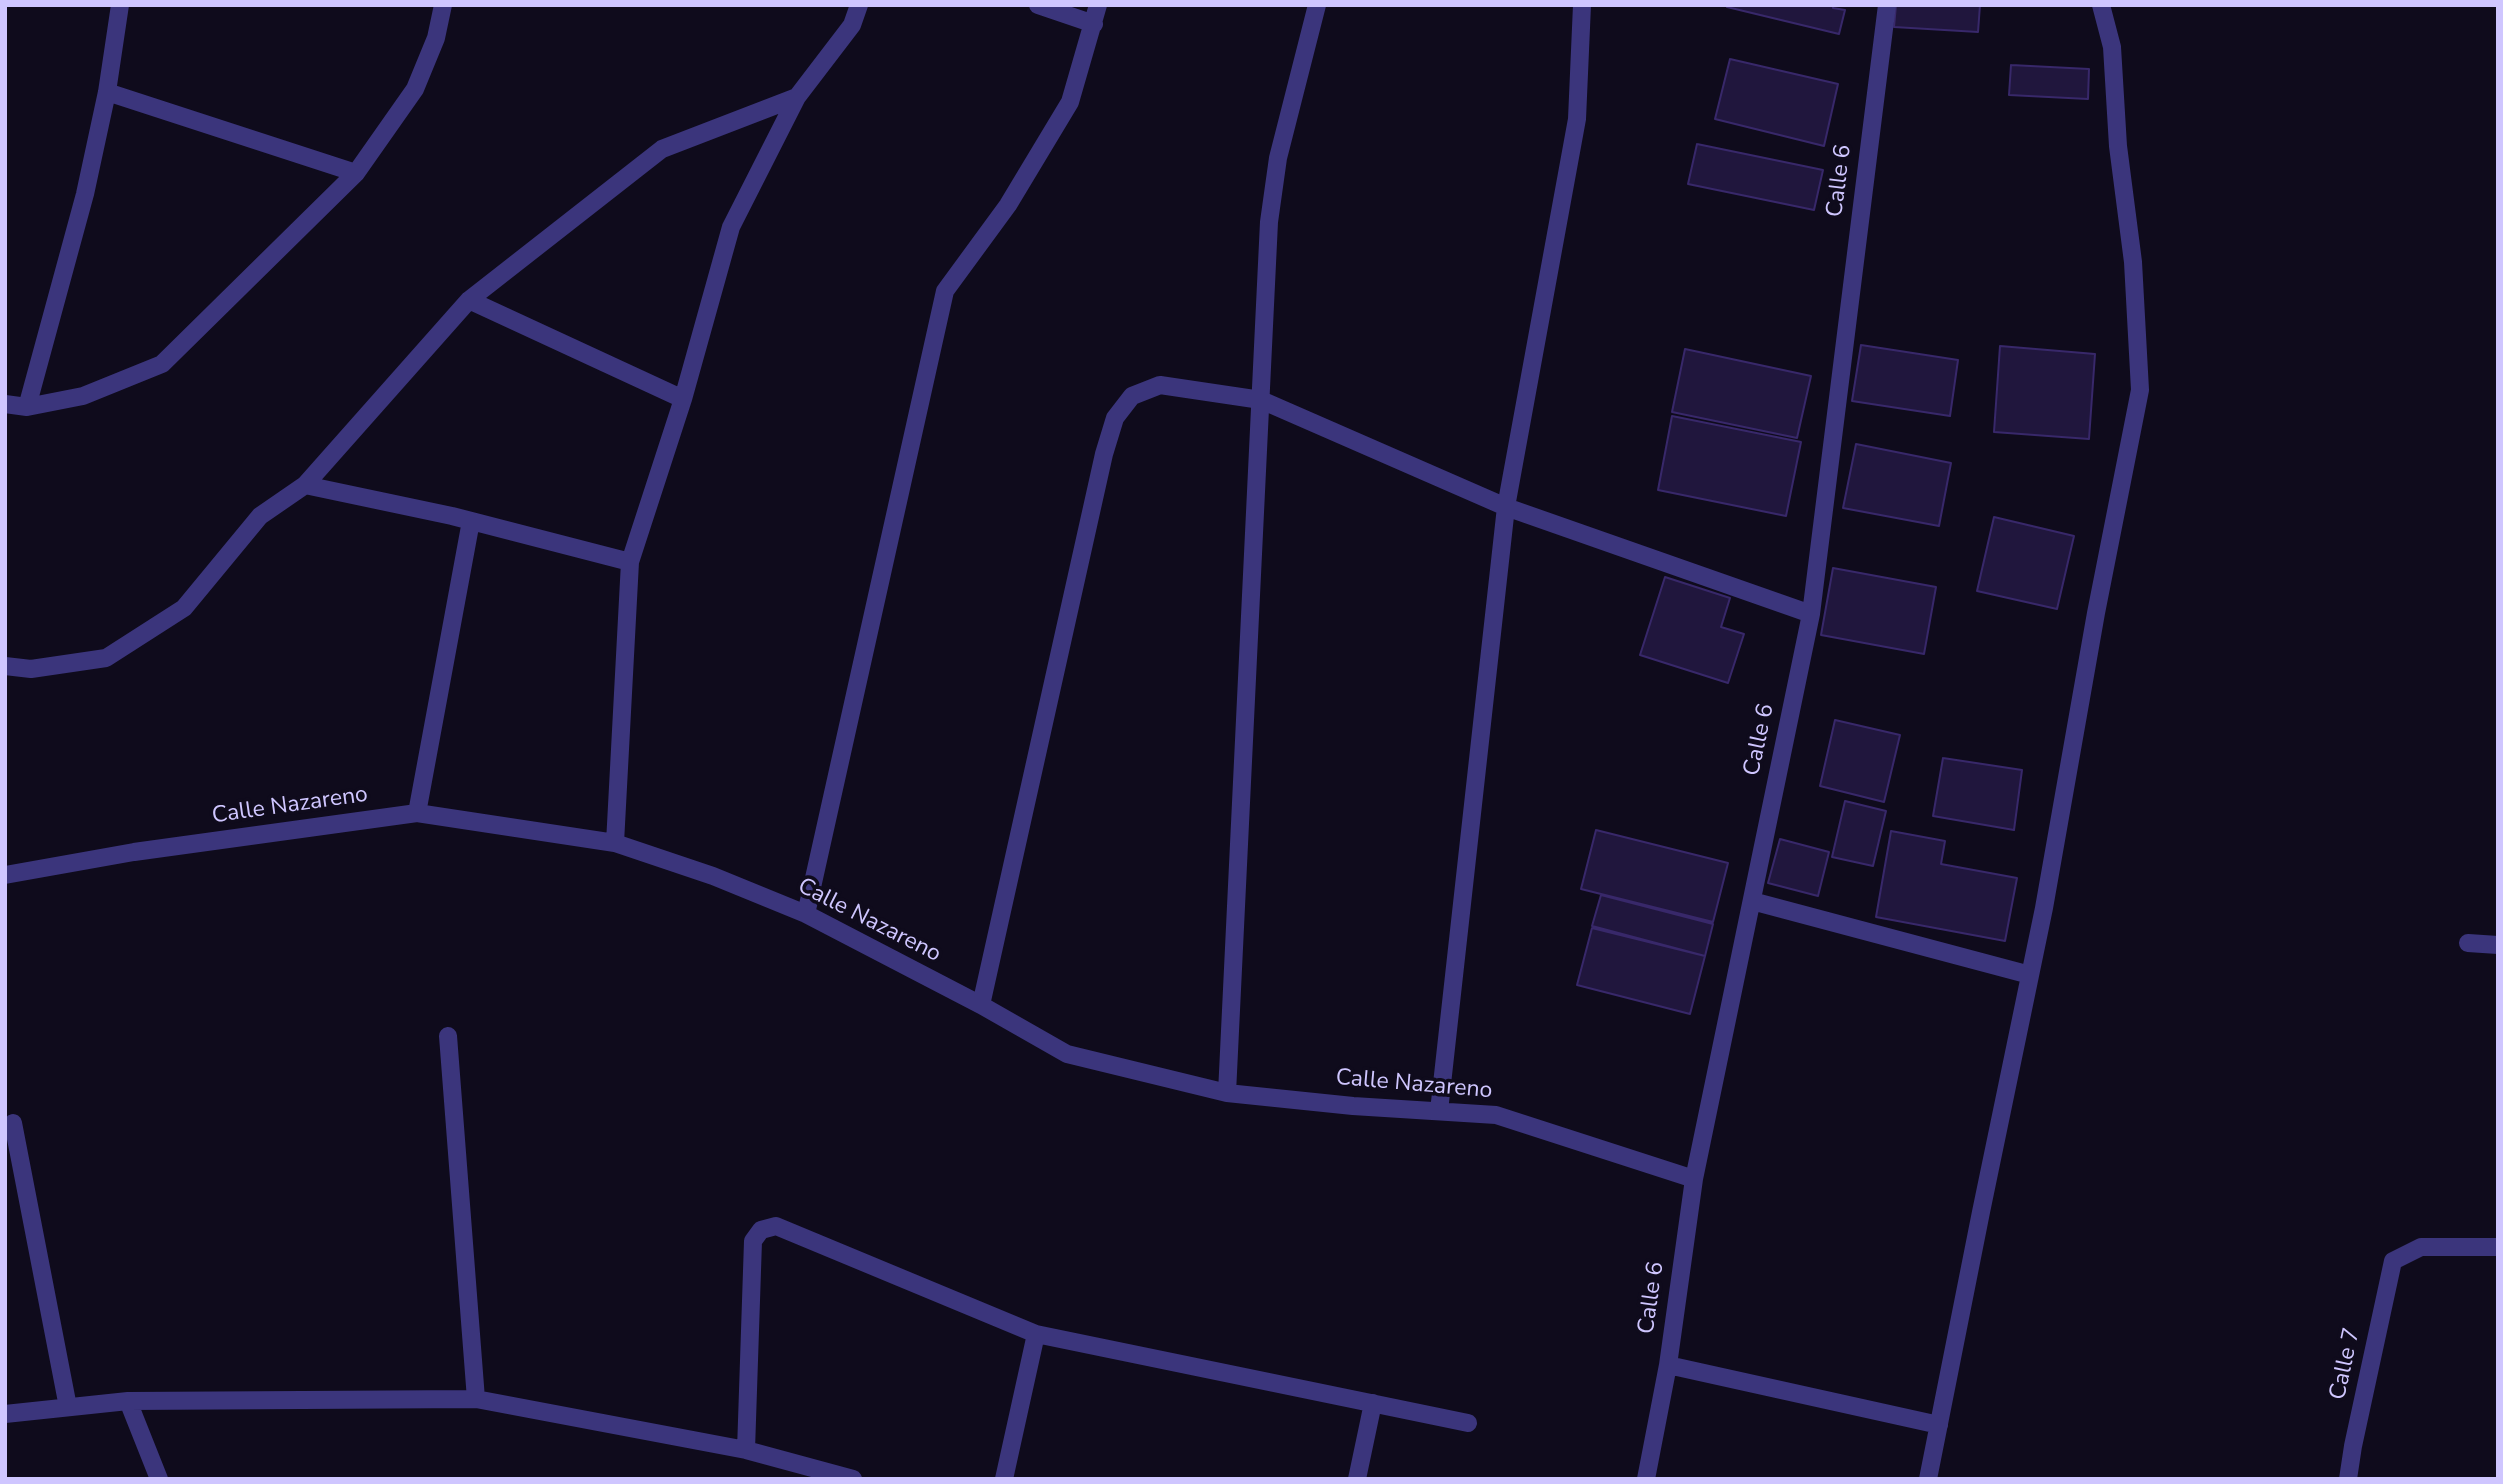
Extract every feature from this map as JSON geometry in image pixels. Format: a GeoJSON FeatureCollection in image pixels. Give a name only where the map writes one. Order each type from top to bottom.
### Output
{"type":"FeatureCollection","features":[{"type":"Feature","properties":{"kind":"street"},"geometry":{"type":"LineString","coordinates":[[27,407],[85,194],[107,92],[120,5]]}},
{"type":"Feature","properties":{"kind":"street"},"geometry":{"type":"LineString","coordinates":[[5,404],[27,407],[83,396],[162,364],[356,173],[415,89],[436,38],[443,5]]}},
{"type":"Feature","properties":{"kind":"street"},"geometry":{"type":"LineString","coordinates":[[615,843],[630,562],[683,399],[731,227],[797,97],[852,25],[859,5]]}},
{"type":"Feature","properties":{"kind":"street"},"geometry":{"type":"LineString","coordinates":[[1038,5],[1094,24]]}},
{"type":"Feature","properties":{"kind":"street"},"geometry":{"type":"LineString","coordinates":[[806,914],[944,291],[1008,205],[1070,102],[1098,5]]}},
{"type":"Feature","properties":{"kind":"street"},"geometry":{"type":"LineString","coordinates":[[1227,1093],[1269,222],[1278,158],[1317,5]]}},
{"type":"Feature","properties":{"kind":"street"},"geometry":{"type":"LineString","coordinates":[[1439,1111],[1506,507],[1577,119],[1582,5]]}},
{"type":"Feature","properties":{"kind":"street","name":"Calle 6"},"geometry":{"type":"LineString","coordinates":[[1646,1479],[1668,1365],[1694,1179],[1811,614],[1887,5]]}},
{"type":"Feature","properties":{"kind":"street"},"geometry":{"type":"LineString","coordinates":[[1928,1479],[2044,908],[2096,613],[2140,390],[2133,262],[2118,146],[2112,47],[2101,5]]}},
{"type":"Feature","properties":{"kind":"street"},"geometry":{"type":"LineString","coordinates":[[107,92],[356,173]]}},
{"type":"Feature","properties":{"kind":"street"},"geometry":{"type":"LineString","coordinates":[[5,666],[31,669],[106,658],[184,608],[260,516],[305,485],[468,300],[662,149],[797,97]]}},
{"type":"Feature","properties":{"kind":"street"},"geometry":{"type":"LineString","coordinates":[[468,300],[683,399]]}},
{"type":"Feature","properties":{"kind":"street"},"geometry":{"type":"LineString","coordinates":[[981,1005],[1104,454],[1115,418],[1132,396],[1160,385],[1261,401],[1506,507],[1811,614]]}},
{"type":"Feature","properties":{"kind":"street"},"geometry":{"type":"LineString","coordinates":[[305,485],[471,521],[630,562]]}},
{"type":"Feature","properties":{"kind":"street"},"geometry":{"type":"LineString","coordinates":[[417,813],[471,521]]}},
{"type":"Feature","properties":{"kind":"street","name":"Calle Nazareno"},"geometry":{"type":"LineString","coordinates":[[5,875],[134,852],[417,813],[615,843],[712,876],[806,914],[981,1005],[1068,1054],[1227,1093],[1496,1115],[1694,1179]]}},
{"type":"Feature","properties":{"kind":"street"},"geometry":{"type":"LineString","coordinates":[[1752,901],[2030,975]]}},
{"type":"Feature","properties":{"kind":"street"},"geometry":{"type":"LineString","coordinates":[[2468,943],[2498,945]]}},
{"type":"Feature","properties":{"kind":"street"},"geometry":{"type":"LineString","coordinates":[[448,1036],[476,1399]]}},
{"type":"Feature","properties":{"kind":"street"},"geometry":{"type":"LineString","coordinates":[[13,1124],[68,1407]]}},
{"type":"Feature","properties":{"kind":"street"},"geometry":{"type":"LineString","coordinates":[[746,1450],[753,1241],[761,1230],[776,1226],[1036,1334],[1468,1423]]}},
{"type":"Feature","properties":{"kind":"street","name":"Calle 7"},"geometry":{"type":"LineString","coordinates":[[2348,1479],[2393,1261],[2402,1254],[2421,1247],[2498,1247]]}},
{"type":"Feature","properties":{"kind":"street"},"geometry":{"type":"LineString","coordinates":[[1004,1479],[1036,1334]]}},
{"type":"Feature","properties":{"kind":"street"},"geometry":{"type":"LineString","coordinates":[[1668,1365],[1939,1425]]}},
{"type":"Feature","properties":{"kind":"street"},"geometry":{"type":"LineString","coordinates":[[5,1414],[128,1401],[476,1399],[746,1450],[853,1479]]}},
{"type":"Feature","properties":{"kind":"street"},"geometry":{"type":"LineString","coordinates":[[128,1401],[159,1479]]}},
{"type":"Feature","properties":{"kind":"street"},"geometry":{"type":"LineString","coordinates":[[1357,1479],[1373,1403]]}},
{"type":"Feature","properties":{"kind":"building"},"geometry":{"type":"Polygon","coordinates":[[[1727,5],[1833,5],[1833,8],[1845,10],[1839,34],[1727,5]]]}},
{"type":"Feature","properties":{"kind":"building"},"geometry":{"type":"Polygon","coordinates":[[[1896,5],[1980,5],[1978,32],[1894,27],[1896,5]]]}},
{"type":"Feature","properties":{"kind":"building"},"geometry":{"type":"Polygon","coordinates":[[[1730,59],[1838,84],[1824,146],[1715,119],[1730,59]]]}},
{"type":"Feature","properties":{"kind":"building"},"geometry":{"type":"Polygon","coordinates":[[[2011,65],[2089,69],[2088,99],[2009,95],[2011,65]]]}},
{"type":"Feature","properties":{"kind":"building"},"geometry":{"type":"Polygon","coordinates":[[[1697,144],[1823,170],[1814,210],[1688,184],[1697,144]]]}},
{"type":"Feature","properties":{"kind":"building"},"geometry":{"type":"Polygon","coordinates":[[[1861,345],[1958,360],[1950,416],[1852,401],[1861,345]]]}},
{"type":"Feature","properties":{"kind":"building"},"geometry":{"type":"Polygon","coordinates":[[[2000,346],[2095,354],[2089,439],[1994,432],[2000,346]]]}},
{"type":"Feature","properties":{"kind":"building"},"geometry":{"type":"Polygon","coordinates":[[[1685,349],[1811,376],[1797,438],[1672,412],[1685,349]]]}},
{"type":"Feature","properties":{"kind":"building"},"geometry":{"type":"Polygon","coordinates":[[[1672,416],[1801,442],[1786,516],[1658,490],[1672,416]]]}},
{"type":"Feature","properties":{"kind":"building"},"geometry":{"type":"Polygon","coordinates":[[[1856,444],[1951,463],[1939,526],[1843,508],[1856,444]]]}},
{"type":"Feature","properties":{"kind":"building"},"geometry":{"type":"Polygon","coordinates":[[[1994,517],[2074,536],[2057,609],[1977,591],[1994,517]]]}},
{"type":"Feature","properties":{"kind":"building"},"geometry":{"type":"Polygon","coordinates":[[[1833,568],[1936,587],[1924,654],[1821,635],[1833,568]]]}},
{"type":"Feature","properties":{"kind":"building"},"geometry":{"type":"Polygon","coordinates":[[[1665,577],[1730,598],[1721,627],[1744,634],[1728,683],[1640,655],[1665,577]]]}},
{"type":"Feature","properties":{"kind":"building"},"geometry":{"type":"Polygon","coordinates":[[[1835,720],[1900,735],[1884,802],[1820,786],[1835,720]]]}},
{"type":"Feature","properties":{"kind":"building"},"geometry":{"type":"Polygon","coordinates":[[[1943,758],[2022,770],[2014,830],[1933,816],[1943,758]]]}},
{"type":"Feature","properties":{"kind":"building"},"geometry":{"type":"Polygon","coordinates":[[[1845,801],[1886,811],[1873,866],[1832,857],[1845,801]]]}},
{"type":"Feature","properties":{"kind":"building"},"geometry":{"type":"Polygon","coordinates":[[[1596,830],[1728,863],[1713,922],[1581,889],[1596,830]]]}},
{"type":"Feature","properties":{"kind":"building"},"geometry":{"type":"Polygon","coordinates":[[[1891,831],[1945,841],[1941,864],[2017,878],[2005,941],[1876,917],[1891,831]]]}},
{"type":"Feature","properties":{"kind":"building"},"geometry":{"type":"Polygon","coordinates":[[[1780,839],[1829,852],[1818,896],[1768,883],[1780,839]]]}},
{"type":"Feature","properties":{"kind":"building"},"geometry":{"type":"Polygon","coordinates":[[[1601,895],[1713,924],[1705,956],[1592,926],[1601,895]]]}},
{"type":"Feature","properties":{"kind":"building"},"geometry":{"type":"Polygon","coordinates":[[[1592,928],[1705,956],[1690,1014],[1577,985],[1592,928]]]}}]}
